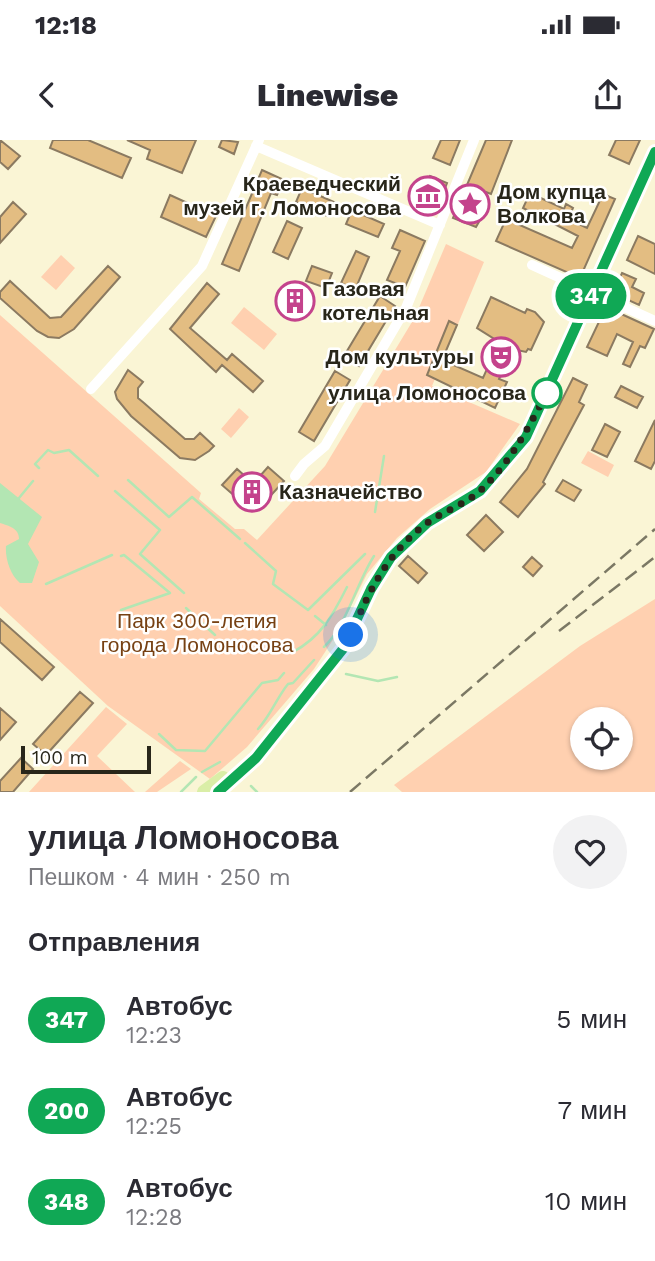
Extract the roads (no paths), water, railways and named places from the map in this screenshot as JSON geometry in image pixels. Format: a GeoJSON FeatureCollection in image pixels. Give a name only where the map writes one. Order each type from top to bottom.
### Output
{"type":"FeatureCollection","features":[{"type":"Feature","properties":{"kind":"main road"},"geometry":{"type":"LineString","coordinates":[[218,792],[238,777],[343,649],[371,589],[391,557],[427,523],[480,491],[531,428],[655,152]]}},
{"type":"Feature","properties":{"kind":"main road"},"geometry":{"type":"LineString","coordinates":[[204,792],[268,741]]}},
{"type":"Feature","properties":{"kind":"street"},"geometry":{"type":"LineString","coordinates":[[295,476],[304,464],[325,446],[397,323],[474,140]]}},
{"type":"Feature","properties":{"kind":"street"},"geometry":{"type":"LineString","coordinates":[[91,389],[202,266],[257,143],[440,225]]}},
{"type":"Feature","properties":{"kind":"street"},"geometry":{"type":"LineString","coordinates":[[532,265],[655,321]]}},
{"type":"Feature","properties":{"kind":"waterway"},"geometry":{"type":"LineString","coordinates":[[39,468],[35,464],[48,450],[54,453],[69,450],[98,476]]}},
{"type":"Feature","properties":{"kind":"waterway"},"geometry":{"type":"LineString","coordinates":[[375,512],[384,456]]}},
{"type":"Feature","properties":{"kind":"waterway"},"geometry":{"type":"LineString","coordinates":[[128,480],[169,517],[192,497],[240,539]]}},
{"type":"Feature","properties":{"kind":"waterway"},"geometry":{"type":"LineString","coordinates":[[19,498],[33,481]]}},
{"type":"Feature","properties":{"kind":"waterway"},"geometry":{"type":"LineString","coordinates":[[115,491],[160,530],[140,554],[184,593]]}},
{"type":"Feature","properties":{"kind":"waterway"},"geometry":{"type":"LineString","coordinates":[[245,543],[276,571],[273,584],[308,610],[365,554]]}},
{"type":"Feature","properties":{"kind":"waterway"},"geometry":{"type":"LineString","coordinates":[[46,584],[112,555]]}},
{"type":"Feature","properties":{"kind":"waterway"},"geometry":{"type":"LineString","coordinates":[[121,556],[124,555],[170,593]]}},
{"type":"Feature","properties":{"kind":"waterway"},"geometry":{"type":"LineString","coordinates":[[324,647],[339,627],[374,556]]}},
{"type":"Feature","properties":{"kind":"waterway"},"geometry":{"type":"LineString","coordinates":[[293,652],[319,632],[347,587]]}},
{"type":"Feature","properties":{"kind":"waterway"},"geometry":{"type":"LineString","coordinates":[[121,610],[170,593]]}},
{"type":"Feature","properties":{"kind":"waterway"},"geometry":{"type":"LineString","coordinates":[[186,608],[215,635]]}},
{"type":"Feature","properties":{"kind":"waterway"},"geometry":{"type":"LineString","coordinates":[[315,616],[326,625]]}},
{"type":"Feature","properties":{"kind":"waterway"},"geometry":{"type":"LineString","coordinates":[[258,729],[288,684],[293,683],[314,660]]}},
{"type":"Feature","properties":{"kind":"waterway"},"geometry":{"type":"LineString","coordinates":[[159,734],[176,750],[205,751],[262,683],[278,680],[284,673]]}},
{"type":"Feature","properties":{"kind":"waterway"},"geometry":{"type":"LineString","coordinates":[[346,674],[378,681],[397,677]]}},
{"type":"Feature","properties":{"kind":"waterway"},"geometry":{"type":"LineString","coordinates":[[202,772],[220,762]]}},
{"type":"Feature","properties":{"kind":"waterway"},"geometry":{"type":"LineString","coordinates":[[181,792],[196,777]]}},
{"type":"Feature","properties":{"kind":"waterway"},"geometry":{"type":"LineString","coordinates":[[251,786],[257,792]]}},
{"type":"Feature","properties":{"kind":"railway"},"geometry":{"type":"LineString","coordinates":[[350,792],[655,529]]}},
{"type":"Feature","properties":{"kind":"railway"},"geometry":{"type":"LineString","coordinates":[[559,631],[655,557]]}},
{"type":"Feature","properties":{"kind":"place","name":"Краеведческий музей г. Ломоносова"},"geometry":{"type":"Point","coordinates":[428,196]}},
{"type":"Feature","properties":{"kind":"place","name":"Дом купца Волкова"},"geometry":{"type":"Point","coordinates":[470,204]}},
{"type":"Feature","properties":{"kind":"place","name":"Газовая котельная"},"geometry":{"type":"Point","coordinates":[295,301]}},
{"type":"Feature","properties":{"kind":"place","name":"Дом культуры"},"geometry":{"type":"Point","coordinates":[501,357]}},
{"type":"Feature","properties":{"kind":"place","name":"улица Ломоносова"},"geometry":{"type":"Point","coordinates":[547,393]}},
{"type":"Feature","properties":{"kind":"place","name":"Казначейство"},"geometry":{"type":"Point","coordinates":[252,492]}},
{"type":"Feature","properties":{"kind":"park label","name":"Парк 300-летия города Ломоносова"},"geometry":{"type":"Point","coordinates":[197,633]}}]}
